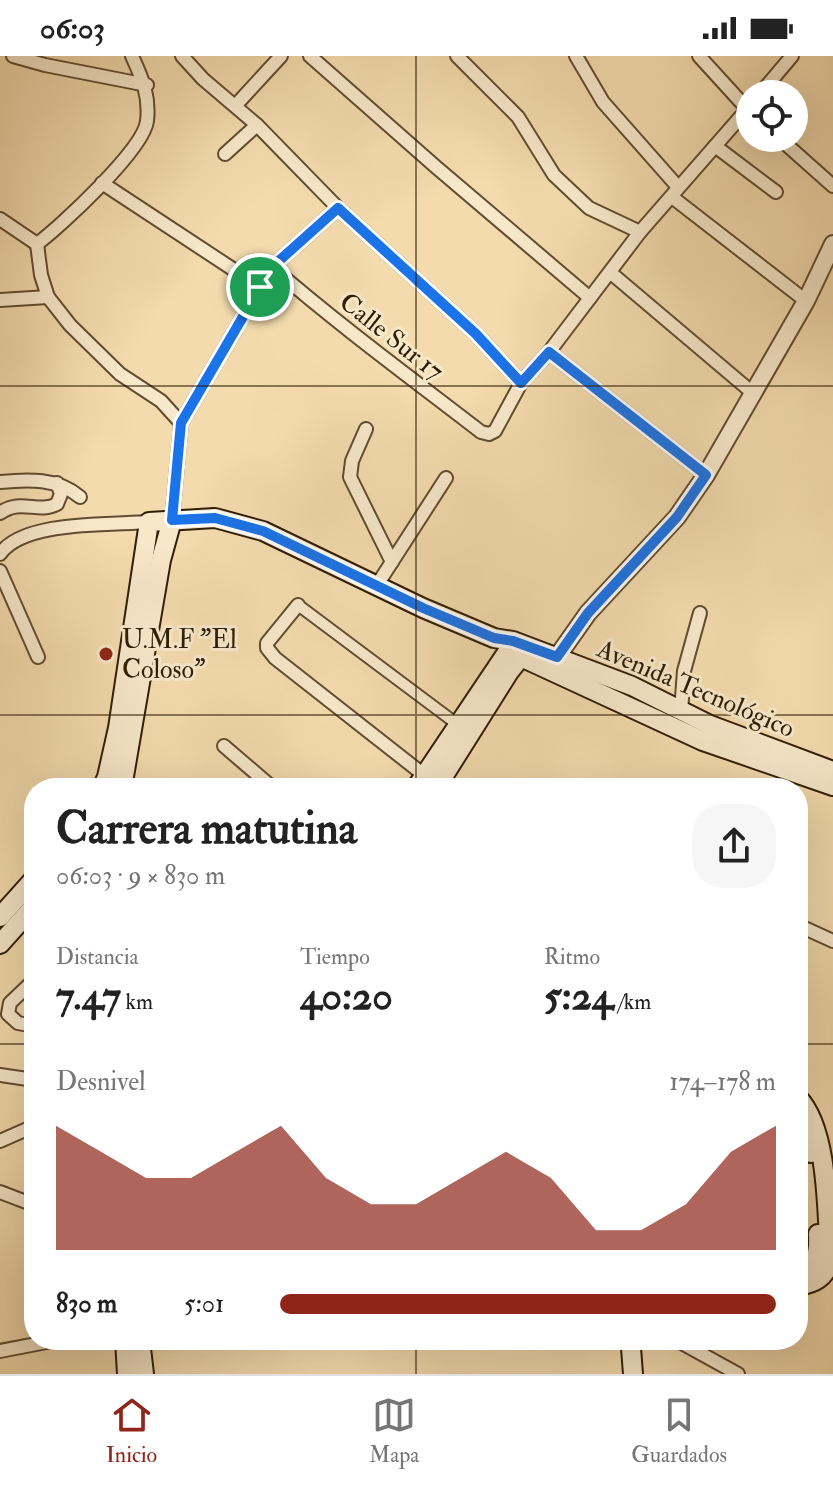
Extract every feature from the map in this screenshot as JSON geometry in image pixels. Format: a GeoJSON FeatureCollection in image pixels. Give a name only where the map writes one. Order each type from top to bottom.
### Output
{"type":"FeatureCollection","features":[{"type":"Feature","properties":{"kind":"main road","name":"Avenida Tecnológico"},"geometry":{"type":"LineString","coordinates":[[149,522],[215,518],[263,531],[512,647],[703,741],[833,786]]}},
{"type":"Feature","properties":{"kind":"main road"},"geometry":{"type":"LineString","coordinates":[[124,778],[161,560],[172,520]]}},
{"type":"Feature","properties":{"kind":"main road"},"geometry":{"type":"LineString","coordinates":[[107,778],[118,728],[149,522]]}},
{"type":"Feature","properties":{"kind":"main road","name":"Avenida Tecnológico"},"geometry":{"type":"LineString","coordinates":[[512,647],[557,657],[632,686],[710,725],[833,771]]}},
{"type":"Feature","properties":{"kind":"main road"},"geometry":{"type":"LineString","coordinates":[[428,778],[457,724],[512,647]]}},
{"type":"Feature","properties":{"kind":"main road"},"geometry":{"type":"LineString","coordinates":[[430,778],[509,672],[512,647]]}},
{"type":"Feature","properties":{"kind":"main road"},"geometry":{"type":"LineString","coordinates":[[0,917],[24,890]]}},
{"type":"Feature","properties":{"kind":"main road"},"geometry":{"type":"LineString","coordinates":[[0,944],[24,917]]}},
{"type":"Feature","properties":{"kind":"main road"},"geometry":{"type":"LineString","coordinates":[[808,1108],[816,1127],[822,1161],[830,1261],[830,1276],[808,1284]]}},
{"type":"Feature","properties":{"kind":"main road"},"geometry":{"type":"LineString","coordinates":[[808,1143],[812,1155],[819,1252],[808,1269]]}},
{"type":"Feature","properties":{"kind":"main road"},"geometry":{"type":"LineString","coordinates":[[126,1350],[127,1374]]}},
{"type":"Feature","properties":{"kind":"main road"},"geometry":{"type":"LineString","coordinates":[[141,1350],[144,1374]]}},
{"type":"Feature","properties":{"kind":"main road"},"geometry":{"type":"LineString","coordinates":[[620,1374],[622,1350]]}},
{"type":"Feature","properties":{"kind":"main road"},"geometry":{"type":"LineString","coordinates":[[631,1350],[633,1374]]}},
{"type":"Feature","properties":{"kind":"street"},"geometry":{"type":"LineString","coordinates":[[13,56],[147,85]]}},
{"type":"Feature","properties":{"kind":"street"},"geometry":{"type":"LineString","coordinates":[[37,244],[102,183],[137,142],[147,124],[147,85],[132,56]]}},
{"type":"Feature","properties":{"kind":"street"},"geometry":{"type":"LineString","coordinates":[[182,56],[203,79],[257,125],[338,208],[476,334],[521,383],[549,352],[640,232],[736,123]]}},
{"type":"Feature","properties":{"kind":"street"},"geometry":{"type":"LineString","coordinates":[[236,105],[281,56]]}},
{"type":"Feature","properties":{"kind":"street"},"geometry":{"type":"LineString","coordinates":[[310,56],[590,298]]}},
{"type":"Feature","properties":{"kind":"street"},"geometry":{"type":"LineString","coordinates":[[457,56],[518,117],[554,175],[589,208],[640,232]]}},
{"type":"Feature","properties":{"kind":"street"},"geometry":{"type":"LineString","coordinates":[[576,56],[603,102],[675,192],[806,301]]}},
{"type":"Feature","properties":{"kind":"street"},"geometry":{"type":"LineString","coordinates":[[699,56],[736,95]]}},
{"type":"Feature","properties":{"kind":"street"},"geometry":{"type":"LineString","coordinates":[[772,80],[792,56]]}},
{"type":"Feature","properties":{"kind":"street"},"geometry":{"type":"LineString","coordinates":[[225,154],[257,125]]}},
{"type":"Feature","properties":{"kind":"street"},"geometry":{"type":"LineString","coordinates":[[715,146],[776,192]]}},
{"type":"Feature","properties":{"kind":"street"},"geometry":{"type":"LineString","coordinates":[[795,152],[833,186]]}},
{"type":"Feature","properties":{"kind":"street"},"geometry":{"type":"LineString","coordinates":[[102,183],[260,287]]}},
{"type":"Feature","properties":{"kind":"street"},"geometry":{"type":"LineString","coordinates":[[172,520],[181,423],[272,267],[338,208]]}},
{"type":"Feature","properties":{"kind":"street"},"geometry":{"type":"LineString","coordinates":[[0,219],[37,244],[48,297],[70,325],[120,374],[161,401],[181,423]]}},
{"type":"Feature","properties":{"kind":"street"},"geometry":{"type":"LineString","coordinates":[[557,657],[588,613],[677,517],[706,475],[806,301],[833,244]]}},
{"type":"Feature","properties":{"kind":"street","name":"Calle Sur 17"},"geometry":{"type":"LineString","coordinates":[[272,267],[481,432],[489,434],[495,431],[521,383]]}},
{"type":"Feature","properties":{"kind":"street"},"geometry":{"type":"LineString","coordinates":[[611,273],[754,394]]}},
{"type":"Feature","properties":{"kind":"street"},"geometry":{"type":"LineString","coordinates":[[0,300],[48,297]]}},
{"type":"Feature","properties":{"kind":"street"},"geometry":{"type":"LineString","coordinates":[[549,352],[706,475]]}},
{"type":"Feature","properties":{"kind":"street"},"geometry":{"type":"LineString","coordinates":[[366,429],[352,461],[350,477],[392,562]]}},
{"type":"Feature","properties":{"kind":"street"},"geometry":{"type":"LineString","coordinates":[[377,585],[446,478]]}},
{"type":"Feature","properties":{"kind":"street"},"geometry":{"type":"LineString","coordinates":[[0,482],[57,483],[80,497]]}},
{"type":"Feature","properties":{"kind":"street"},"geometry":{"type":"LineString","coordinates":[[0,513],[20,504],[49,508],[57,504],[61,494],[57,483]]}},
{"type":"Feature","properties":{"kind":"street"},"geometry":{"type":"LineString","coordinates":[[0,554],[4,547],[30,534],[85,525],[149,522]]}},
{"type":"Feature","properties":{"kind":"street"},"geometry":{"type":"LineString","coordinates":[[0,571],[38,657]]}},
{"type":"Feature","properties":{"kind":"street"},"geometry":{"type":"LineString","coordinates":[[418,778],[275,658],[267,643],[298,605],[457,724]]}},
{"type":"Feature","properties":{"kind":"street"},"geometry":{"type":"LineString","coordinates":[[681,711],[684,671],[700,613]]}},
{"type":"Feature","properties":{"kind":"street"},"geometry":{"type":"LineString","coordinates":[[224,746],[261,778]]}},
{"type":"Feature","properties":{"kind":"street"},"geometry":{"type":"LineString","coordinates":[[808,930],[833,941]]}},
{"type":"Feature","properties":{"kind":"street"},"geometry":{"type":"LineString","coordinates":[[24,990],[10,1003],[8,1014],[24,1024]]}},
{"type":"Feature","properties":{"kind":"street"},"geometry":{"type":"LineString","coordinates":[[0,1075],[24,1079]]}},
{"type":"Feature","properties":{"kind":"street"},"geometry":{"type":"LineString","coordinates":[[0,1141],[24,1130]]}},
{"type":"Feature","properties":{"kind":"street"},"geometry":{"type":"LineString","coordinates":[[0,1192],[24,1201]]}},
{"type":"Feature","properties":{"kind":"street"},"geometry":{"type":"LineString","coordinates":[[0,1351],[24,1346]]}},
{"type":"Feature","properties":{"kind":"street"},"geometry":{"type":"LineString","coordinates":[[694,1350],[738,1374]]}},
{"type":"Feature","properties":{"kind":"place","name":"U.M.F \"El Coloso\""},"geometry":{"type":"Point","coordinates":[106,654]}},
{"type":"Feature","properties":{"kind":"route"},"geometry":{"type":"LineString","coordinates":[[338,208],[476,334],[521,383],[549,352],[706,475],[677,517],[588,613],[557,657],[513,641],[494,638],[423,608],[263,531],[215,518],[172,520],[181,423],[260,287],[272,267],[338,208]]}}]}
